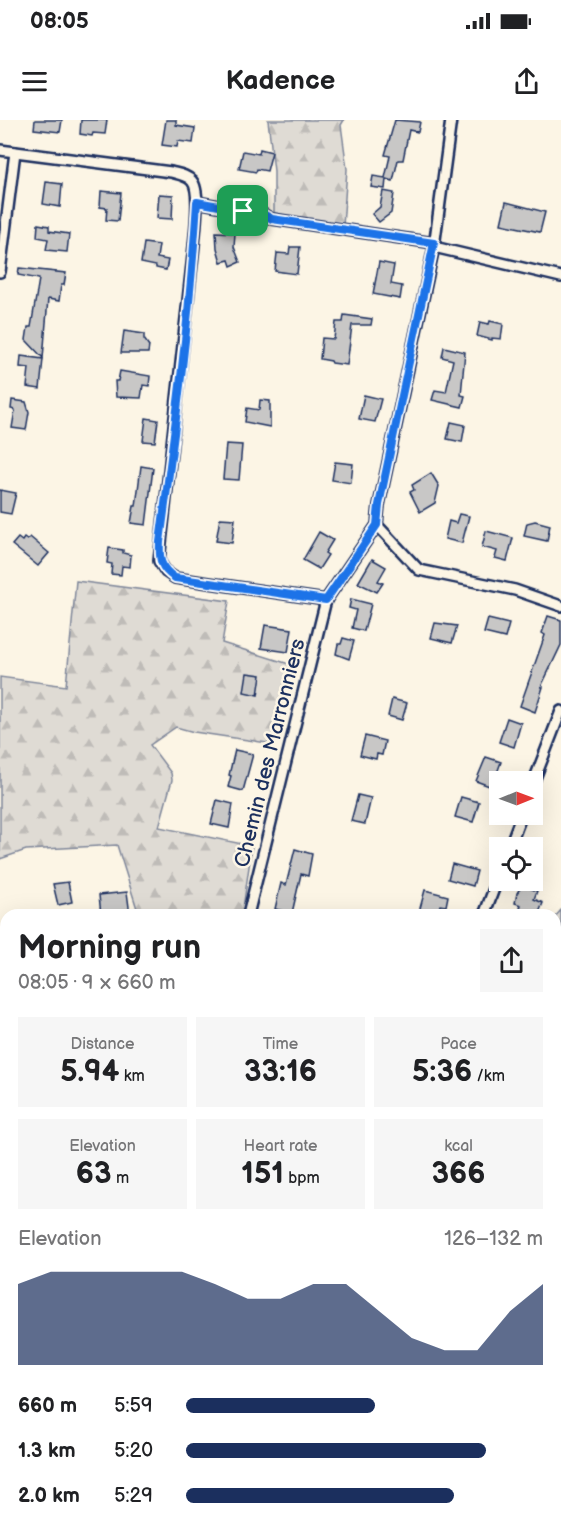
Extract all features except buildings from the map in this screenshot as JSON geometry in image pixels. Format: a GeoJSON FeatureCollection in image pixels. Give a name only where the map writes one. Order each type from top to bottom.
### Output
{"type":"FeatureCollection","features":[{"type":"Feature","properties":{"kind":"street"},"geometry":{"type":"LineString","coordinates":[[0,150],[183,175],[191,179],[195,185],[197,202],[179,395],[159,561],[166,572],[175,578],[326,600],[377,525],[379,505],[434,245],[451,120]]}},
{"type":"Feature","properties":{"kind":"street"},"geometry":{"type":"LineString","coordinates":[[0,272],[15,152]]}},
{"type":"Feature","properties":{"kind":"street"},"geometry":{"type":"LineString","coordinates":[[197,202],[263,214],[272,219],[372,233],[434,245],[561,277]]}},
{"type":"Feature","properties":{"kind":"street"},"geometry":{"type":"LineString","coordinates":[[377,525],[419,570],[515,590],[561,606]]}},
{"type":"Feature","properties":{"kind":"street","name":"Chemin des Marronniers"},"geometry":{"type":"LineString","coordinates":[[249,909],[326,600]]}},
{"type":"Feature","properties":{"kind":"street"},"geometry":{"type":"LineString","coordinates":[[538,771],[561,711]]}},
{"type":"Feature","properties":{"kind":"street"},"geometry":{"type":"LineString","coordinates":[[486,909],[493,891]]}},
{"type":"Feature","properties":{"kind":"green space"},"geometry":{"type":"Polygon","coordinates":[[[268,120],[344,120],[341,125],[347,169],[343,226],[274,213],[274,171],[268,120]]]}},
{"type":"Feature","properties":{"kind":"green space"},"geometry":{"type":"Polygon","coordinates":[[[76,581],[229,601],[222,643],[289,664],[274,744],[194,732],[176,727],[150,745],[171,773],[172,780],[159,827],[252,846],[243,909],[137,909],[117,845],[26,850],[0,859],[0,677],[66,686],[76,581]]]}},
{"type":"Feature","properties":{"kind":"route"},"geometry":{"type":"LineString","coordinates":[[197,202],[243,211],[263,214],[272,219],[434,243],[379,505],[377,525],[326,600],[175,578],[166,572],[159,561],[178,407],[197,202]]}}]}
